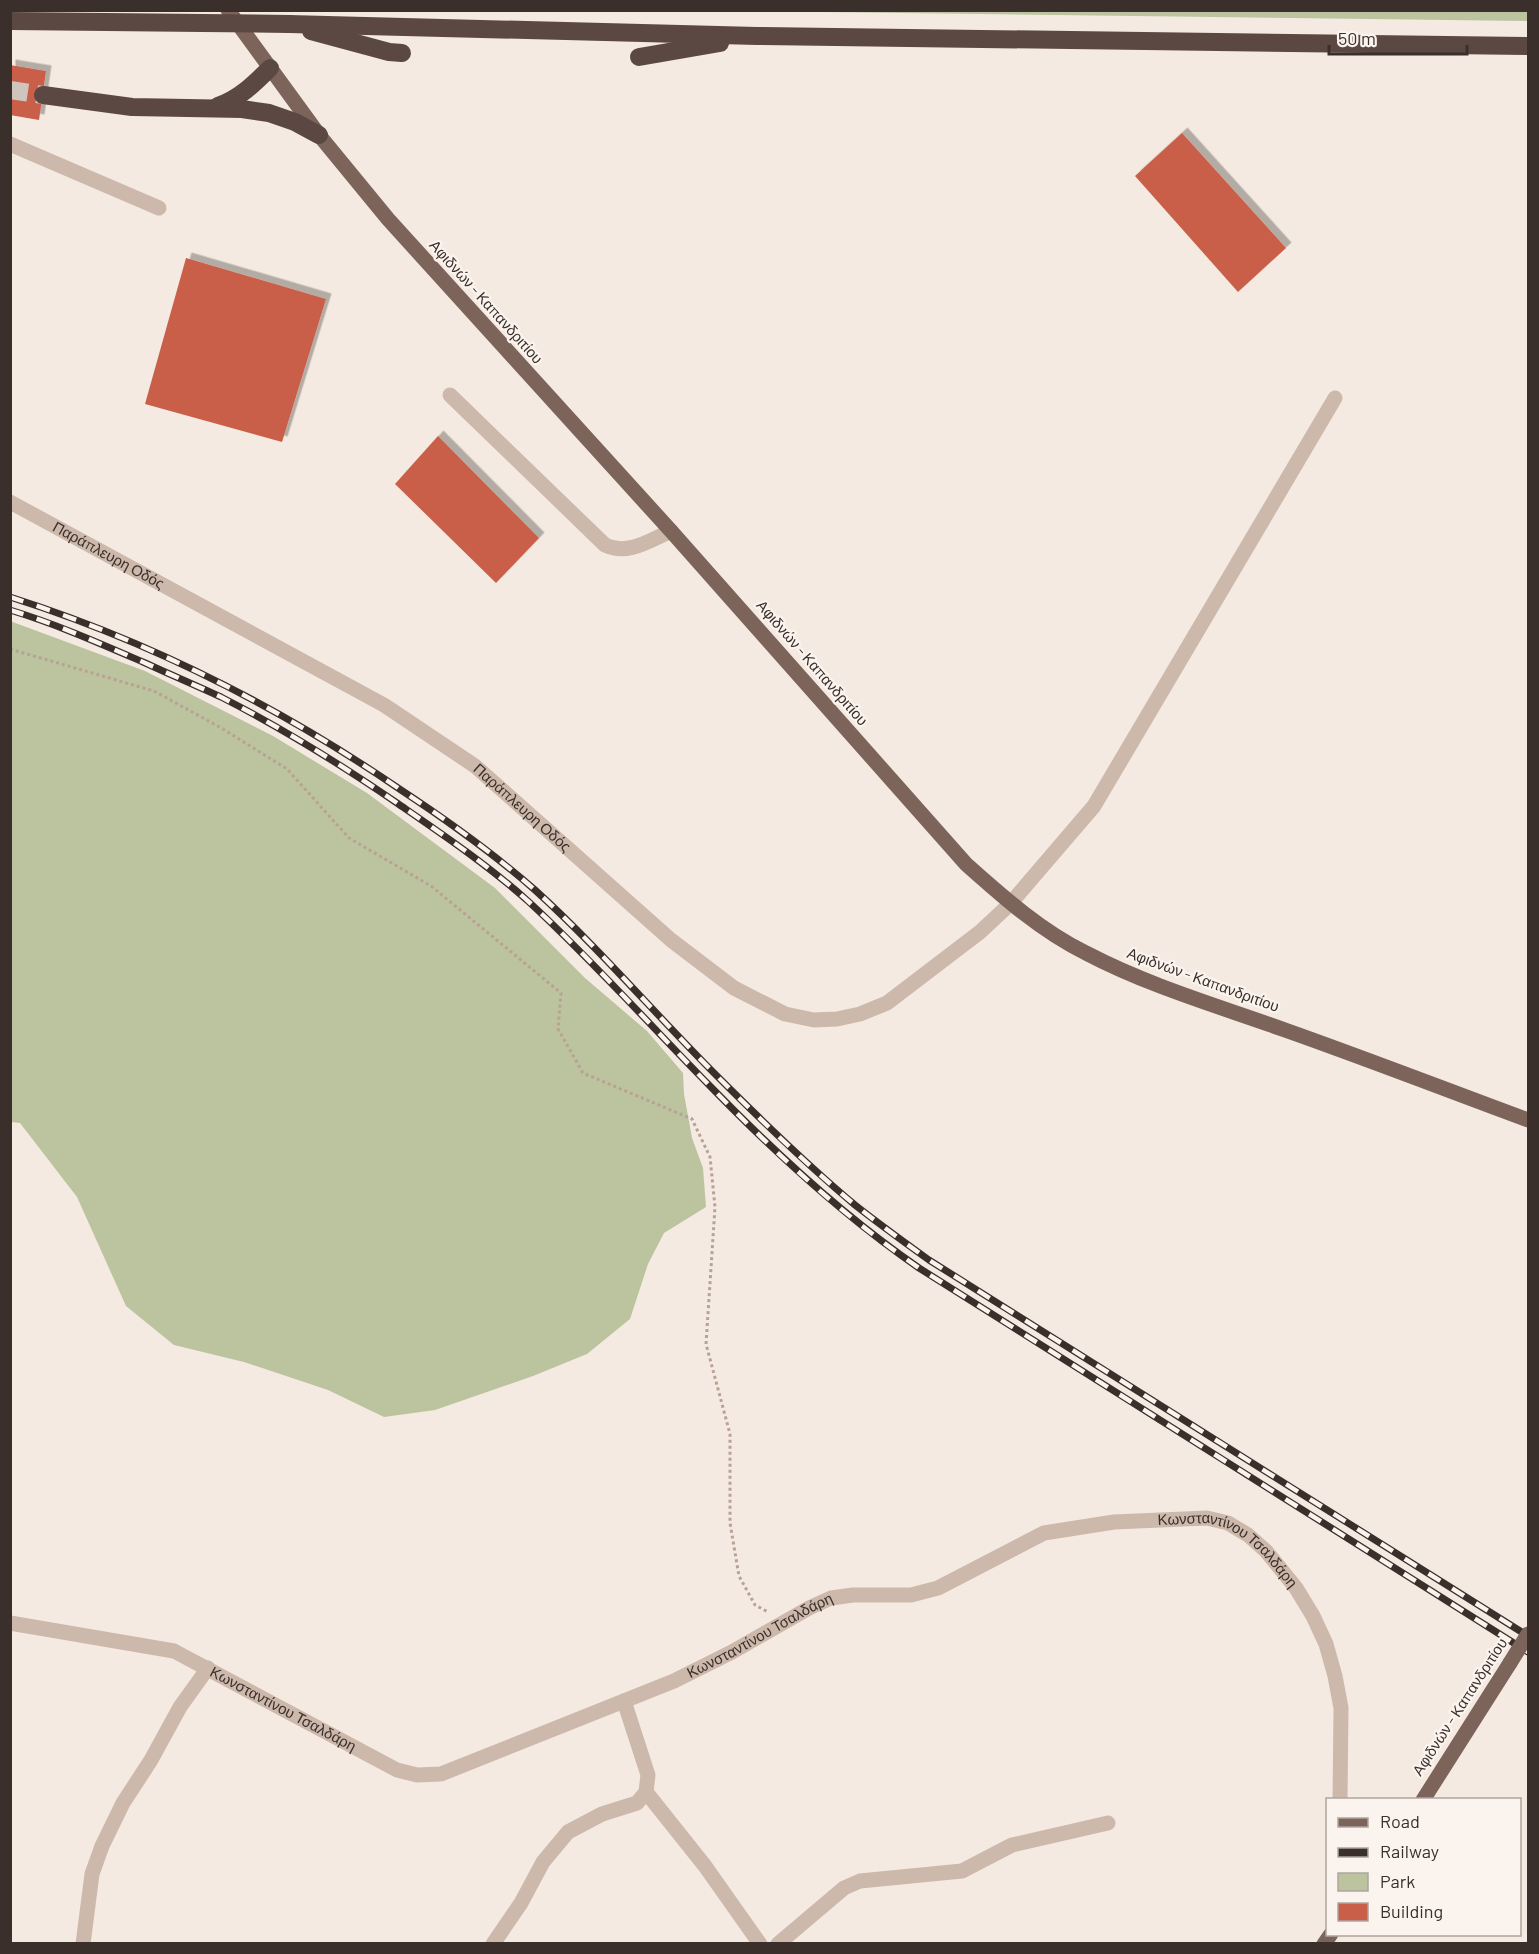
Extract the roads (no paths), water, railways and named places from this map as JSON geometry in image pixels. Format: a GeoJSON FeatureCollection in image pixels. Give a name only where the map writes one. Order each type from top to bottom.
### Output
{"type":"FeatureCollection","features":[{"type":"Feature","properties":{"kind":"highway"},"geometry":{"type":"LineString","coordinates":[[10,21],[289,24],[757,36],[1528,46]]}},
{"type":"Feature","properties":{"kind":"highway"},"geometry":{"type":"LineString","coordinates":[[289,24],[341,40],[402,53]]}},
{"type":"Feature","properties":{"kind":"highway"},"geometry":{"type":"LineString","coordinates":[[639,57],[757,36]]}},
{"type":"Feature","properties":{"kind":"highway"},"geometry":{"type":"LineString","coordinates":[[213,108],[242,94],[270,68]]}},
{"type":"Feature","properties":{"kind":"highway"},"geometry":{"type":"LineString","coordinates":[[43,95],[132,107],[213,108],[268,113],[295,122],[319,135]]}},
{"type":"Feature","properties":{"kind":"main road","name":"Αφιδνών - Καπανδριτίου"},"geometry":{"type":"LineString","coordinates":[[228,10],[319,135],[388,219],[671,531],[966,864],[1010,904],[1084,953],[1155,985],[1285,1030],[1528,1120]]}},
{"type":"Feature","properties":{"kind":"main road","name":"Αφιδνών - Καπανδριτίου"},"geometry":{"type":"LineString","coordinates":[[1424,1798],[1528,1634]]}},
{"type":"Feature","properties":{"kind":"street"},"geometry":{"type":"LineString","coordinates":[[10,144],[159,208]]}},
{"type":"Feature","properties":{"kind":"street"},"geometry":{"type":"LineString","coordinates":[[450,395],[605,545],[616,551],[633,548],[671,531]]}},
{"type":"Feature","properties":{"kind":"street","name":"Παράπλευρη Οδός"},"geometry":{"type":"LineString","coordinates":[[10,502],[384,705],[429,734],[475,766],[670,940],[734,988],[785,1014],[814,1020],[837,1019],[860,1014],[887,1003],[971,939],[1010,904],[1094,806],[1335,398]]}},
{"type":"Feature","properties":{"kind":"street","name":"Κωνσταντίνου Τσαλδάρη"},"geometry":{"type":"LineString","coordinates":[[10,1623],[174,1651],[397,1770],[417,1775],[441,1774],[684,1676],[831,1598],[852,1595],[911,1596],[938,1588],[1044,1533],[1114,1522],[1207,1518],[1228,1522],[1248,1534],[1266,1551],[1313,1616],[1326,1644],[1341,1708],[1340,1798]]}},
{"type":"Feature","properties":{"kind":"street"},"geometry":{"type":"LineString","coordinates":[[83,1944],[92,1874],[102,1846],[123,1803],[151,1760],[180,1707],[208,1668]]}},
{"type":"Feature","properties":{"kind":"street"},"geometry":{"type":"LineString","coordinates":[[493,1944],[521,1903],[543,1862],[568,1832],[602,1815],[637,1803],[646,1792],[648,1775],[624,1701]]}},
{"type":"Feature","properties":{"kind":"street"},"geometry":{"type":"LineString","coordinates":[[646,1792],[705,1866],[760,1944]]}},
{"type":"Feature","properties":{"kind":"street"},"geometry":{"type":"LineString","coordinates":[[778,1944],[844,1888],[860,1881],[962,1871],[1012,1845],[1107,1823]]}},
{"type":"Feature","properties":{"kind":"tunnel"},"geometry":{"type":"LineString","coordinates":[[10,90],[43,95]]}},
{"type":"Feature","properties":{"kind":"railway"},"geometry":{"type":"LineString","coordinates":[[10,597],[113,634],[213,679],[309,731],[436,814],[487,850],[535,890],[582,935],[693,1052],[801,1158],[882,1226],[929,1260],[1528,1636]]}},
{"type":"Feature","properties":{"kind":"railway"},"geometry":{"type":"LineString","coordinates":[[10,610],[94,641],[221,697],[311,747],[448,838],[529,902],[598,969],[758,1134],[810,1182],[891,1248],[919,1268],[1528,1652]]}}]}
